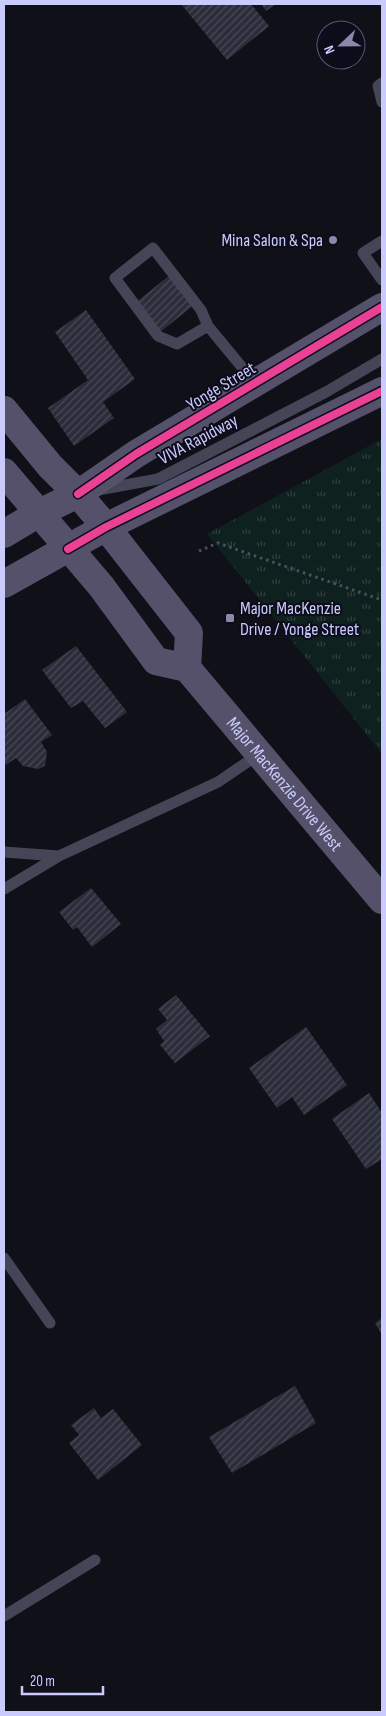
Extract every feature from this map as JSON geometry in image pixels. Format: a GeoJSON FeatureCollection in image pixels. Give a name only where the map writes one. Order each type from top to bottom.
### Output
{"type":"FeatureCollection","features":[{"type":"Feature","properties":{"kind":"main road","name":"Yonge Street"},"geometry":{"type":"LineString","coordinates":[[4,534],[39,513],[78,494],[136,454],[382,307]]}},
{"type":"Feature","properties":{"kind":"main road"},"geometry":{"type":"LineString","coordinates":[[4,584],[106,527],[382,391]]}},
{"type":"Feature","properties":{"kind":"main road"},"geometry":{"type":"LineString","coordinates":[[4,410],[50,466],[78,494],[106,527],[189,633],[187,668],[156,661],[101,586],[4,472]]}},
{"type":"Feature","properties":{"kind":"main road","name":"Major MacKenzie Drive West"},"geometry":{"type":"LineString","coordinates":[[187,668],[382,900]]}},
{"type":"Feature","properties":{"kind":"lane"},"geometry":{"type":"LineString","coordinates":[[382,83],[378,86],[382,102]]}},
{"type":"Feature","properties":{"kind":"lane"},"geometry":{"type":"LineString","coordinates":[[382,241],[363,254],[382,280]]}},
{"type":"Feature","properties":{"kind":"lane"},"geometry":{"type":"LineString","coordinates":[[208,326],[177,344],[158,336],[115,278],[153,248],[201,310],[208,326],[256,383]]}},
{"type":"Feature","properties":{"kind":"lane","name":"VIVA Rapidway"},"geometry":{"type":"LineString","coordinates":[[78,494],[158,479],[326,392],[382,359]]}},
{"type":"Feature","properties":{"kind":"lane","name":"VIVA Rapidway"},"geometry":{"type":"LineString","coordinates":[[292,434],[326,392]]}},
{"type":"Feature","properties":{"kind":"lane"},"geometry":{"type":"LineString","coordinates":[[4,889],[59,856],[218,782],[259,754]]}},
{"type":"Feature","properties":{"kind":"lane"},"geometry":{"type":"LineString","coordinates":[[4,852],[59,856]]}},
{"type":"Feature","properties":{"kind":"lane"},"geometry":{"type":"LineString","coordinates":[[4,1258],[50,1323]]}},
{"type":"Feature","properties":{"kind":"lane"},"geometry":{"type":"LineString","coordinates":[[4,1616],[95,1560]]}},
{"type":"Feature","properties":{"kind":"path"},"geometry":{"type":"LineString","coordinates":[[199,551],[218,544],[382,600]]}},
{"type":"Feature","properties":{"kind":"green space"},"geometry":{"type":"Polygon","coordinates":[[[382,439],[382,754],[207,534],[382,439]]]}},
{"type":"Feature","properties":{"kind":"building"},"geometry":{"type":"Polygon","coordinates":[[[181,4],[251,4],[269,26],[227,60],[181,4]]]}},
{"type":"Feature","properties":{"kind":"building"},"geometry":{"type":"Polygon","coordinates":[[[261,4],[276,4],[266,11],[261,4]]]}},
{"type":"Feature","properties":{"kind":"building"},"geometry":{"type":"Polygon","coordinates":[[[170,275],[194,305],[159,333],[135,303],[170,275]]]}},
{"type":"Feature","properties":{"kind":"building"},"geometry":{"type":"Polygon","coordinates":[[[86,310],[135,379],[103,402],[114,418],[74,446],[48,408],[88,380],[55,332],[86,310]]]}},
{"type":"Feature","properties":{"kind":"building"},"geometry":{"type":"Polygon","coordinates":[[[76,646],[127,712],[105,728],[83,701],[71,708],[42,670],[76,646]]]}},
{"type":"Feature","properties":{"kind":"building"},"geometry":{"type":"Polygon","coordinates":[[[25,699],[52,735],[41,742],[47,752],[45,766],[38,769],[23,766],[16,758],[4,766],[4,714],[25,699]]]}},
{"type":"Feature","properties":{"kind":"building"},"geometry":{"type":"Polygon","coordinates":[[[91,888],[121,924],[92,947],[77,927],[73,930],[59,912],[91,888]]]}},
{"type":"Feature","properties":{"kind":"building"},"geometry":{"type":"Polygon","coordinates":[[[176,995],[210,1036],[175,1063],[160,1045],[164,1041],[156,1029],[167,1020],[158,1009],[176,995]]]}},
{"type":"Feature","properties":{"kind":"building"},"geometry":{"type":"Polygon","coordinates":[[[306,1027],[347,1085],[304,1115],[292,1097],[277,1108],[249,1068],[306,1027]]]}},
{"type":"Feature","properties":{"kind":"building"},"geometry":{"type":"Polygon","coordinates":[[[369,1093],[382,1113],[382,1159],[366,1169],[332,1119],[369,1093]]]}},
{"type":"Feature","properties":{"kind":"building"},"geometry":{"type":"Polygon","coordinates":[[[382,1318],[382,1335],[375,1323],[382,1318]]]}},
{"type":"Feature","properties":{"kind":"building"},"geometry":{"type":"Polygon","coordinates":[[[295,1386],[316,1423],[232,1473],[209,1437],[295,1386]]]}},
{"type":"Feature","properties":{"kind":"building"},"geometry":{"type":"Polygon","coordinates":[[[94,1408],[101,1418],[113,1409],[142,1445],[98,1480],[69,1443],[79,1435],[71,1425],[94,1408]]]}},
{"type":"Feature","properties":{"kind":"cycle path"},"geometry":{"type":"LineString","coordinates":[[78,494],[136,454],[382,307]]}},
{"type":"Feature","properties":{"kind":"cycle path"},"geometry":{"type":"LineString","coordinates":[[68,549],[106,527],[382,391]]}},
{"type":"Feature","properties":{"kind":"place","name":"Mina Salon & Spa"},"geometry":{"type":"Point","coordinates":[333,240]}},
{"type":"Feature","properties":{"kind":"place","name":"Major MacKenzie Drive / Yonge Street"},"geometry":{"type":"Point","coordinates":[230,618]}}]}
